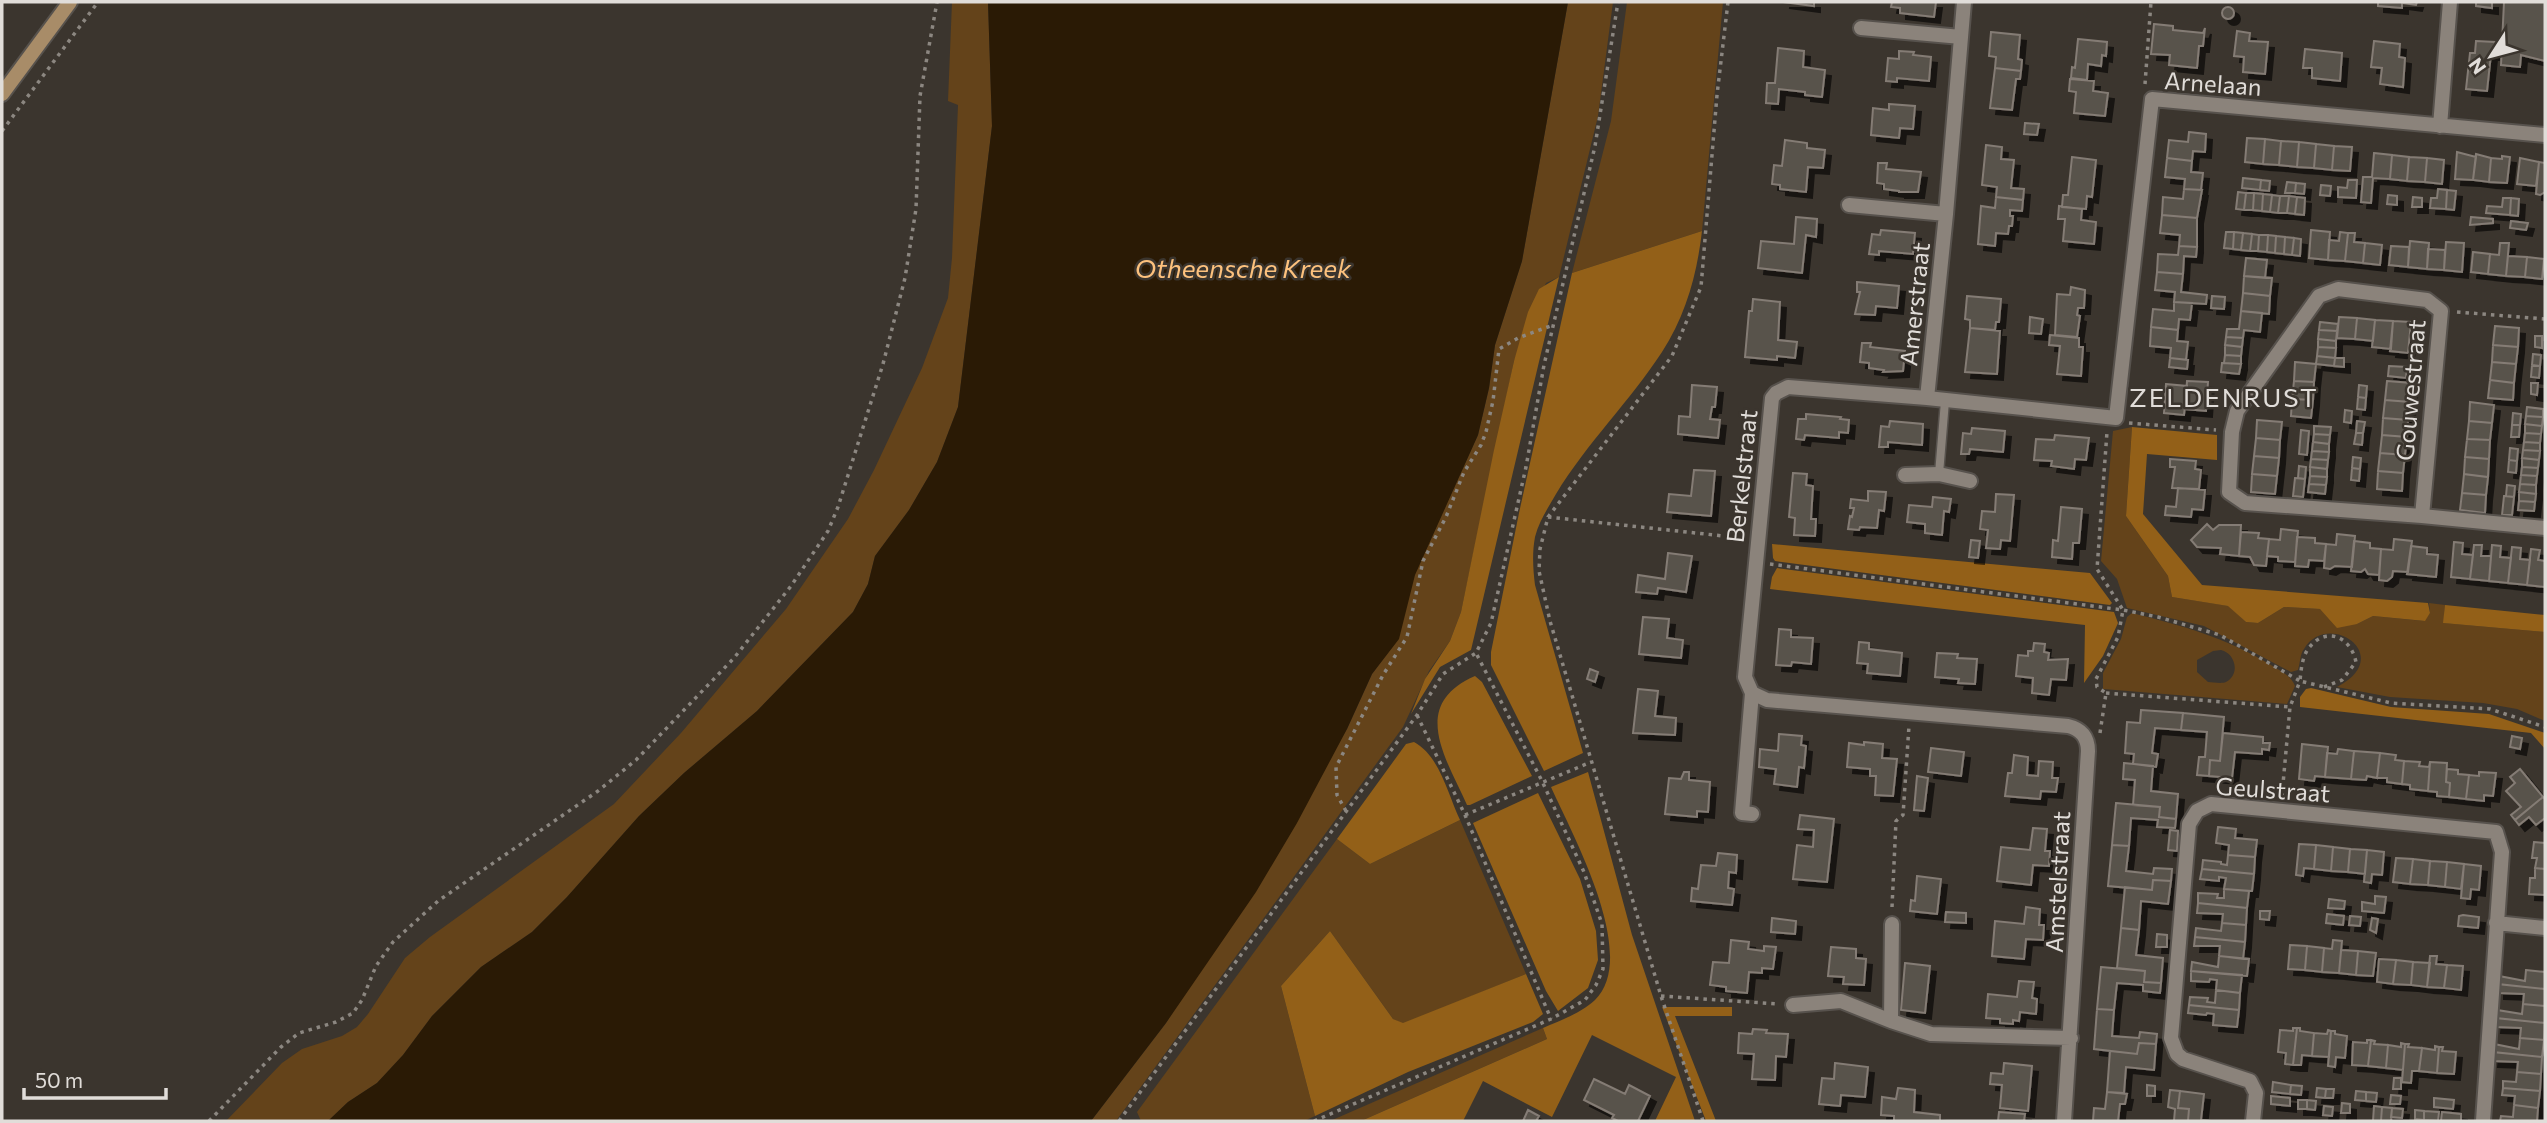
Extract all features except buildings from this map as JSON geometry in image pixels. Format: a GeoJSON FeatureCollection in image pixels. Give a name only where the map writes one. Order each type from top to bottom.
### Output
{"type":"FeatureCollection","features":[{"type":"Feature","properties":{"kind":"street"},"geometry":{"type":"LineString","coordinates":[[2,94],[69,2]]}},
{"type":"Feature","properties":{"kind":"street","name":"Amerstraat"},"geometry":{"type":"LineString","coordinates":[[1927,398],[1964,2]]}},
{"type":"Feature","properties":{"kind":"street"},"geometry":{"type":"LineString","coordinates":[[2440,126],[2449,2]]}},
{"type":"Feature","properties":{"kind":"street"},"geometry":{"type":"LineString","coordinates":[[1861,28],[1961,37]]}},
{"type":"Feature","properties":{"kind":"street","name":"Arnelaan"},"geometry":{"type":"LineString","coordinates":[[2112,417],[2152,99],[2545,135]]}},
{"type":"Feature","properties":{"kind":"street","name":"Amerstraat"},"geometry":{"type":"LineString","coordinates":[[1849,205],[1946,214]]}},
{"type":"Feature","properties":{"kind":"street","name":"Gouwestraat"},"geometry":{"type":"LineString","coordinates":[[2422,516],[2441,311],[2427,300],[2338,289],[2319,296],[2237,411],[2232,432],[2229,492],[2245,503],[2545,528]]}},
{"type":"Feature","properties":{"kind":"street","name":"Berkelstraat"},"geometry":{"type":"LineString","coordinates":[[1752,814],[1742,813],[1752,693],[1745,677],[1770,405],[1776,393],[1788,387],[2112,417]]}},
{"type":"Feature","properties":{"kind":"street"},"geometry":{"type":"LineString","coordinates":[[1905,475],[1939,474],[1970,481]]}},
{"type":"Feature","properties":{"kind":"street"},"geometry":{"type":"LineString","coordinates":[[1752,693],[1767,700],[2068,726],[2081,731]]}},
{"type":"Feature","properties":{"kind":"street","name":"Amstelstraat"},"geometry":{"type":"LineString","coordinates":[[2064,1121],[2088,744],[2081,731]]}},
{"type":"Feature","properties":{"kind":"street","name":"Geulstraat"},"geometry":{"type":"LineString","coordinates":[[2253,1121],[2256,1093],[2249,1081],[2191,1062],[2177,1054],[2170,1029],[2189,824],[2203,806],[2211,804],[2496,832],[2502,852],[2483,1121]]}},
{"type":"Feature","properties":{"kind":"street"},"geometry":{"type":"LineString","coordinates":[[1891,1021],[1892,923]]}},
{"type":"Feature","properties":{"kind":"street"},"geometry":{"type":"LineString","coordinates":[[2496,923],[2545,928]]}},
{"type":"Feature","properties":{"kind":"street"},"geometry":{"type":"LineString","coordinates":[[1793,1004],[1841,1001],[1931,1034],[2071,1038]]}},
{"type":"Feature","properties":{"kind":"lane"},"geometry":{"type":"LineString","coordinates":[[1939,474],[1945,401]]}},
{"type":"Feature","properties":{"kind":"path"},"geometry":{"type":"LineString","coordinates":[[2,131],[98,2]]}},
{"type":"Feature","properties":{"kind":"path"},"geometry":{"type":"LineString","coordinates":[[209,1121],[281,1047],[299,1033],[336,1022],[353,1013],[384,954],[415,920],[438,901],[598,791],[636,760],[734,658],[815,552],[838,507],[883,364],[905,278],[916,209],[920,96],[937,2]]}},
{"type":"Feature","properties":{"kind":"path"},"geometry":{"type":"LineString","coordinates":[[1119,1121],[1417,715],[1443,674],[1476,653],[1491,623],[1526,467],[1553,326],[1595,146],[1618,2]]}},
{"type":"Feature","properties":{"kind":"path"},"geometry":{"type":"LineString","coordinates":[[1703,1121],[1661,996],[1591,762],[1550,621],[1539,571],[1540,549],[1548,517],[1672,356],[1702,287],[1717,95],[1728,2]]}},
{"type":"Feature","properties":{"kind":"path"},"geometry":{"type":"LineString","coordinates":[[2151,2],[2144,82],[2152,99]]}},
{"type":"Feature","properties":{"kind":"path"},"geometry":{"type":"LineString","coordinates":[[2441,311],[2545,319]]}},
{"type":"Feature","properties":{"kind":"path"},"geometry":{"type":"LineString","coordinates":[[1346,811],[1337,794],[1336,767],[1382,675],[1407,637],[1423,561],[1446,517],[1464,472],[1486,432],[1493,401],[1499,349],[1518,338],[1553,326]]}},
{"type":"Feature","properties":{"kind":"path"},"geometry":{"type":"LineString","coordinates":[[2232,432],[2130,423],[2112,417],[2097,569],[2123,610],[2118,637],[2096,679],[2096,687],[2106,692],[2290,707]]}},
{"type":"Feature","properties":{"kind":"path"},"geometry":{"type":"LineString","coordinates":[[1548,517],[1758,540]]}},
{"type":"Feature","properties":{"kind":"path"},"geometry":{"type":"LineString","coordinates":[[1755,562],[2123,610],[2190,625],[2220,635],[2301,681],[2391,703],[2490,709],[2545,727]]}},
{"type":"Feature","properties":{"kind":"path"},"geometry":{"type":"LineString","coordinates":[[2281,811],[2290,707],[2301,681],[2302,665],[2308,650],[2319,639],[2345,639],[2353,649],[2356,662],[2342,680],[2325,687]]}},
{"type":"Feature","properties":{"kind":"path"},"geometry":{"type":"LineString","coordinates":[[1314,1121],[1551,1019],[1585,1000],[1603,970],[1602,924],[1584,872],[1542,781],[1476,653]]}},
{"type":"Feature","properties":{"kind":"path"},"geometry":{"type":"LineString","coordinates":[[2081,731],[2101,733],[2106,692]]}},
{"type":"Feature","properties":{"kind":"path"},"geometry":{"type":"LineString","coordinates":[[1892,923],[1896,821],[1903,816],[1910,711]]}},
{"type":"Feature","properties":{"kind":"path"},"geometry":{"type":"LineString","coordinates":[[1417,715],[1465,815],[1551,1019]]}},
{"type":"Feature","properties":{"kind":"path"},"geometry":{"type":"LineString","coordinates":[[1465,815],[1591,762]]}},
{"type":"Feature","properties":{"kind":"path"},"geometry":{"type":"LineString","coordinates":[[1661,996],[1793,1004]]}},
{"type":"Feature","properties":{"kind":"shaded area"},"geometry":{"type":"Polygon","coordinates":[[[952,2],[988,2],[992,126],[958,407],[937,462],[909,510],[875,556],[868,584],[853,612],[757,711],[684,773],[639,816],[532,932],[481,967],[432,1016],[403,1055],[377,1083],[348,1102],[328,1121],[226,1121],[282,1063],[302,1049],[342,1036],[357,1027],[405,958],[430,937],[614,804],[681,733],[786,609],[848,519],[922,368],[948,298],[958,105],[948,101],[952,2]]]}},
{"type":"Feature","properties":{"kind":"shaded area"},"geometry":{"type":"Polygon","coordinates":[[[1568,2],[1613,2],[1598,116],[1559,277],[1546,283],[1514,361],[1461,612],[1450,641],[1429,671],[1403,727],[1116,1121],[1091,1121],[1166,1023],[1347,729],[1372,674],[1398,639],[1414,575],[1478,435],[1495,345],[1522,261],[1568,2]]]}},
{"type":"Feature","properties":{"kind":"shaded area"},"geometry":{"type":"Polygon","coordinates":[[[1627,2],[1723,2],[1702,231],[1572,273],[1611,121],[1627,2]]]}},
{"type":"Feature","properties":{"kind":"shaded area"},"geometry":{"type":"Polygon","coordinates":[[[1702,231],[1689,294],[1678,324],[1650,370],[1568,475],[1544,515],[1535,537],[1535,585],[1583,753],[1544,771],[1491,665],[1491,652],[1572,273],[1702,231]]]}},
{"type":"Feature","properties":{"kind":"shaded area"},"geometry":{"type":"Polygon","coordinates":[[[1559,277],[1471,650],[1440,667],[1411,714],[1425,679],[1450,641],[1461,612],[1494,450],[1528,312],[1539,289],[1559,277]]]}},
{"type":"Feature","properties":{"kind":"shaded area"},"geometry":{"type":"Polygon","coordinates":[[[2132,427],[2126,516],[2168,576],[2172,597],[2229,606],[2246,622],[2258,623],[2284,607],[2320,609],[2357,624],[2373,616],[2424,621],[2430,613],[2429,603],[2445,605],[2444,623],[2545,632],[2545,721],[2517,709],[2483,703],[2390,697],[2337,687],[2354,675],[2361,662],[2359,651],[2352,641],[2341,635],[2328,634],[2315,638],[2303,651],[2298,670],[2291,672],[2204,626],[2127,608],[2117,579],[2101,561],[2113,431],[2132,427]]]}},
{"type":"Feature","properties":{"kind":"shaded area"},"geometry":{"type":"Polygon","coordinates":[[[2132,427],[2217,435],[2217,460],[2147,454],[2143,514],[2202,585],[2428,603],[2430,613],[2425,621],[2373,616],[2357,624],[2337,628],[2320,609],[2284,607],[2258,623],[2246,622],[2228,606],[2172,597],[2168,576],[2126,516],[2132,427]]]}},
{"type":"Feature","properties":{"kind":"shaded area"},"geometry":{"type":"Polygon","coordinates":[[[1772,544],[2090,573],[2112,603],[2110,605],[1775,561],[1772,544]]]}},
{"type":"Feature","properties":{"kind":"shaded area"},"geometry":{"type":"Polygon","coordinates":[[[1777,568],[2114,612],[2118,623],[2103,656],[2084,683],[2085,625],[1770,589],[1777,568]]]}},
{"type":"Feature","properties":{"kind":"shaded area"},"geometry":{"type":"Polygon","coordinates":[[[2445,605],[2545,615],[2545,632],[2443,623],[2445,605]]]}},
{"type":"Feature","properties":{"kind":"shaded area"},"geometry":{"type":"Polygon","coordinates":[[[2132,613],[2186,628],[2254,655],[2291,679],[2295,686],[2287,704],[2103,689],[2103,673],[2121,639],[2127,617],[2132,613]],[[2213,651],[2197,660],[2197,672],[2208,682],[2226,682],[2235,669],[2233,659],[2226,652],[2213,651]]]}},
{"type":"Feature","properties":{"kind":"shaded area"},"geometry":{"type":"Polygon","coordinates":[[[1475,676],[1482,682],[1532,776],[1467,805],[1443,751],[1438,734],[1438,717],[1443,702],[1455,688],[1475,676]]]}},
{"type":"Feature","properties":{"kind":"shaded area"},"geometry":{"type":"Polygon","coordinates":[[[2306,689],[2391,707],[2489,714],[2545,733],[2545,749],[2531,733],[2300,707],[2300,697],[2306,689]]]}},
{"type":"Feature","properties":{"kind":"shaded area"},"geometry":{"type":"Polygon","coordinates":[[[1414,742],[1423,748],[1437,766],[1460,820],[1370,864],[1337,839],[1406,744],[1414,742]]]}},
{"type":"Feature","properties":{"kind":"shaded area"},"geometry":{"type":"Polygon","coordinates":[[[1588,772],[1632,935],[1695,1121],[1655,1121],[1676,1077],[1592,1035],[1552,1117],[1483,1081],[1463,1121],[1361,1121],[1547,1039],[1543,1028],[1595,1000],[1607,980],[1610,955],[1606,926],[1586,863],[1551,787],[1588,772]]]}},
{"type":"Feature","properties":{"kind":"shaded area"},"geometry":{"type":"Polygon","coordinates":[[[1538,793],[1580,879],[1596,931],[1598,960],[1588,988],[1558,1011],[1546,991],[1473,823],[1538,793]]]}},
{"type":"Feature","properties":{"kind":"shaded area"},"geometry":{"type":"Polygon","coordinates":[[[1460,820],[1526,974],[1403,1024],[1393,1019],[1330,931],[1281,986],[1315,1116],[1304,1121],[1141,1121],[1137,1112],[1337,839],[1370,864],[1460,820]]]}},
{"type":"Feature","properties":{"kind":"shaded area"},"geometry":{"type":"Polygon","coordinates":[[[1330,931],[1393,1019],[1403,1023],[1526,974],[1543,1014],[1533,1022],[1408,1072],[1315,1116],[1281,986],[1330,931]]]}},
{"type":"Feature","properties":{"kind":"shaded area"},"geometry":{"type":"Polygon","coordinates":[[[1662,1007],[1732,1007],[1732,1016],[1675,1016],[1716,1121],[1706,1121],[1662,1007]]]}},
{"type":"Feature","properties":{"kind":"shaded area"},"geometry":{"type":"Polygon","coordinates":[[[1543,1028],[1547,1039],[1361,1121],[1330,1121],[1543,1028]]]}},
{"type":"Feature","properties":{"kind":"water","name":"Otheensche Kreek"},"geometry":{"type":"Polygon","coordinates":[[[988,2],[1568,2],[1522,261],[1495,345],[1478,435],[1415,575],[1399,639],[1372,674],[1347,729],[1297,823],[1256,892],[1166,1023],[1091,1121],[328,1121],[348,1102],[377,1083],[403,1055],[432,1016],[481,967],[532,932],[639,816],[684,773],[757,711],[853,612],[868,584],[875,556],[909,510],[937,462],[958,407],[992,126],[988,2]]]}},
{"type":"Feature","properties":{"kind":"district","name":"ZELDENRUST"},"geometry":{"type":"Point","coordinates":[2224,396]}}]}
